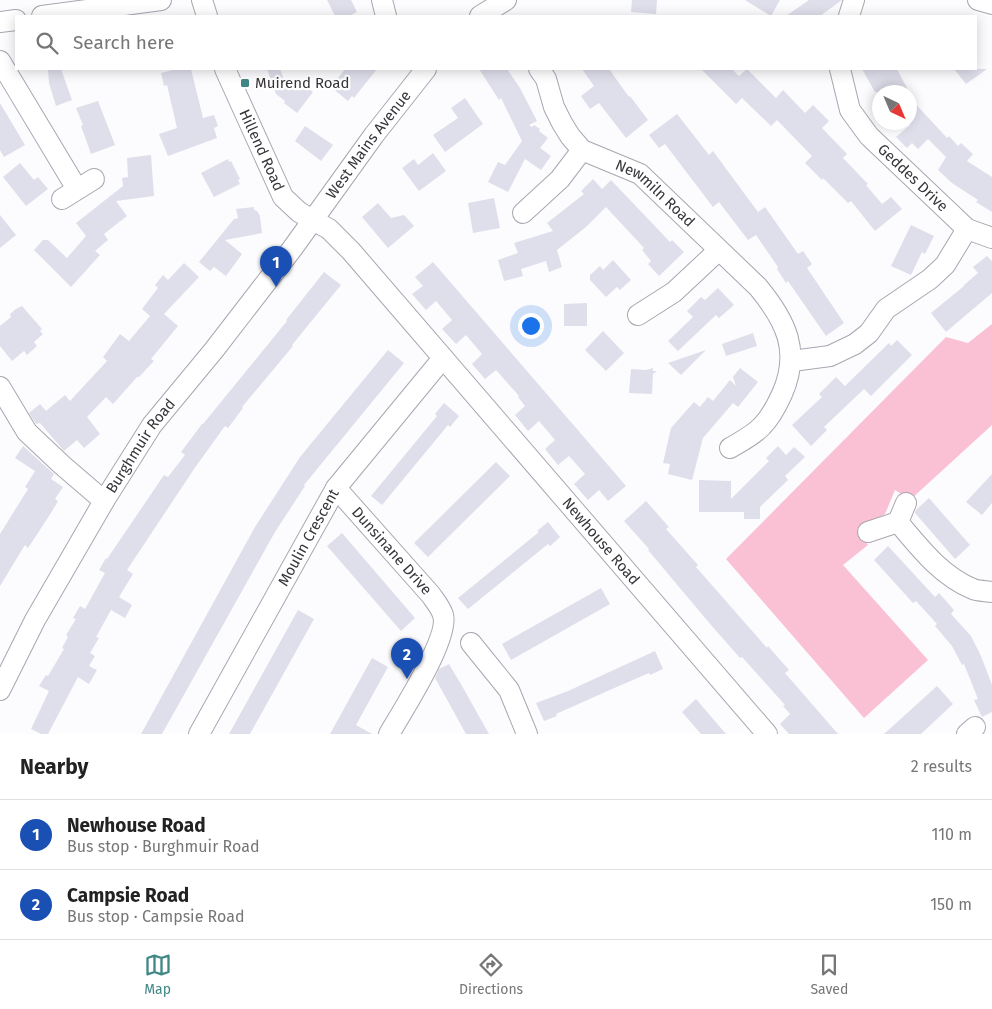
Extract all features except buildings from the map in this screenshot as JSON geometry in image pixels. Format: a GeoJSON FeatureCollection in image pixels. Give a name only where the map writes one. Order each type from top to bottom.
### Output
{"type":"FeatureCollection","features":[{"type":"Feature","properties":{"kind":"street"},"geometry":{"type":"LineString","coordinates":[[47,15],[104,4],[161,0]]}},
{"type":"Feature","properties":{"kind":"street"},"geometry":{"type":"LineString","coordinates":[[202,0],[207,15]]}},
{"type":"Feature","properties":{"kind":"street"},"geometry":{"type":"LineString","coordinates":[[382,0],[386,15]]}},
{"type":"Feature","properties":{"kind":"street"},"geometry":{"type":"LineString","coordinates":[[849,15],[854,0]]}},
{"type":"Feature","properties":{"kind":"street"},"geometry":{"type":"LineString","coordinates":[[0,22],[15,20]]}},
{"type":"Feature","properties":{"kind":"street"},"geometry":{"type":"LineString","coordinates":[[0,61],[77,189]]}},
{"type":"Feature","properties":{"kind":"street","name":"Hillend Road"},"geometry":{"type":"LineString","coordinates":[[225,70],[283,197],[292,207],[312,221]]}},
{"type":"Feature","properties":{"kind":"street","name":"West Mains Avenue"},"geometry":{"type":"LineString","coordinates":[[312,221],[422,70]]}},
{"type":"Feature","properties":{"kind":"street","name":"Newmiln Road"},"geometry":{"type":"LineString","coordinates":[[540,70],[546,79],[554,107],[562,123],[582,150],[640,174],[758,287],[772,304],[789,340],[792,360],[787,384],[776,407],[761,428],[730,448]]}},
{"type":"Feature","properties":{"kind":"street","name":"Geddes Drive"},"geometry":{"type":"LineString","coordinates":[[840,70],[850,110],[869,136],[967,229],[992,238]]}},
{"type":"Feature","properties":{"kind":"street"},"geometry":{"type":"LineString","coordinates":[[523,213],[560,179],[582,150]]}},
{"type":"Feature","properties":{"kind":"street","name":"Newhouse Road"},"geometry":{"type":"LineString","coordinates":[[312,221],[329,229],[351,252],[767,734]]}},
{"type":"Feature","properties":{"kind":"street","name":"Burghmuir Road"},"geometry":{"type":"LineString","coordinates":[[0,690],[35,620],[104,500],[152,425],[222,339],[312,221]]}},
{"type":"Feature","properties":{"kind":"street"},"geometry":{"type":"LineString","coordinates":[[792,360],[830,356],[855,344],[869,333],[886,309],[930,279],[946,265],[967,229]]}},
{"type":"Feature","properties":{"kind":"street"},"geometry":{"type":"LineString","coordinates":[[638,315],[674,292],[719,250]]}},
{"type":"Feature","properties":{"kind":"street","name":"Moulin Crescent"},"geometry":{"type":"LineString","coordinates":[[199,734],[336,488],[443,358]]}},
{"type":"Feature","properties":{"kind":"street"},"geometry":{"type":"LineString","coordinates":[[0,387],[27,432],[62,465],[104,500]]}},
{"type":"Feature","properties":{"kind":"street","name":"Dunsinane Drive"},"geometry":{"type":"LineString","coordinates":[[336,488],[431,595],[444,615],[443,632],[432,656],[389,734]]}},
{"type":"Feature","properties":{"kind":"street"},"geometry":{"type":"LineString","coordinates":[[868,532],[898,522],[906,502]]}},
{"type":"Feature","properties":{"kind":"street"},"geometry":{"type":"LineString","coordinates":[[898,522],[946,574],[974,589],[992,592]]}},
{"type":"Feature","properties":{"kind":"street"},"geometry":{"type":"LineString","coordinates":[[471,643],[509,690],[527,734]]}},
{"type":"Feature","properties":{"kind":"shaded area"},"geometry":{"type":"Polygon","coordinates":[[[992,324],[992,425],[910,500],[895,490],[885,514],[857,529],[868,545],[843,565],[928,660],[864,718],[726,559],[946,337],[968,343],[992,324]]]}},
{"type":"Feature","properties":{"kind":"place","name":"Muirend Road"},"geometry":{"type":"Point","coordinates":[245,83]}},
{"type":"Feature","properties":{"kind":"place","name":"Newhouse Road"},"geometry":{"type":"Point","coordinates":[276,287]}},
{"type":"Feature","properties":{"kind":"place","name":"Campsie Road"},"geometry":{"type":"Point","coordinates":[407,679]}}]}
